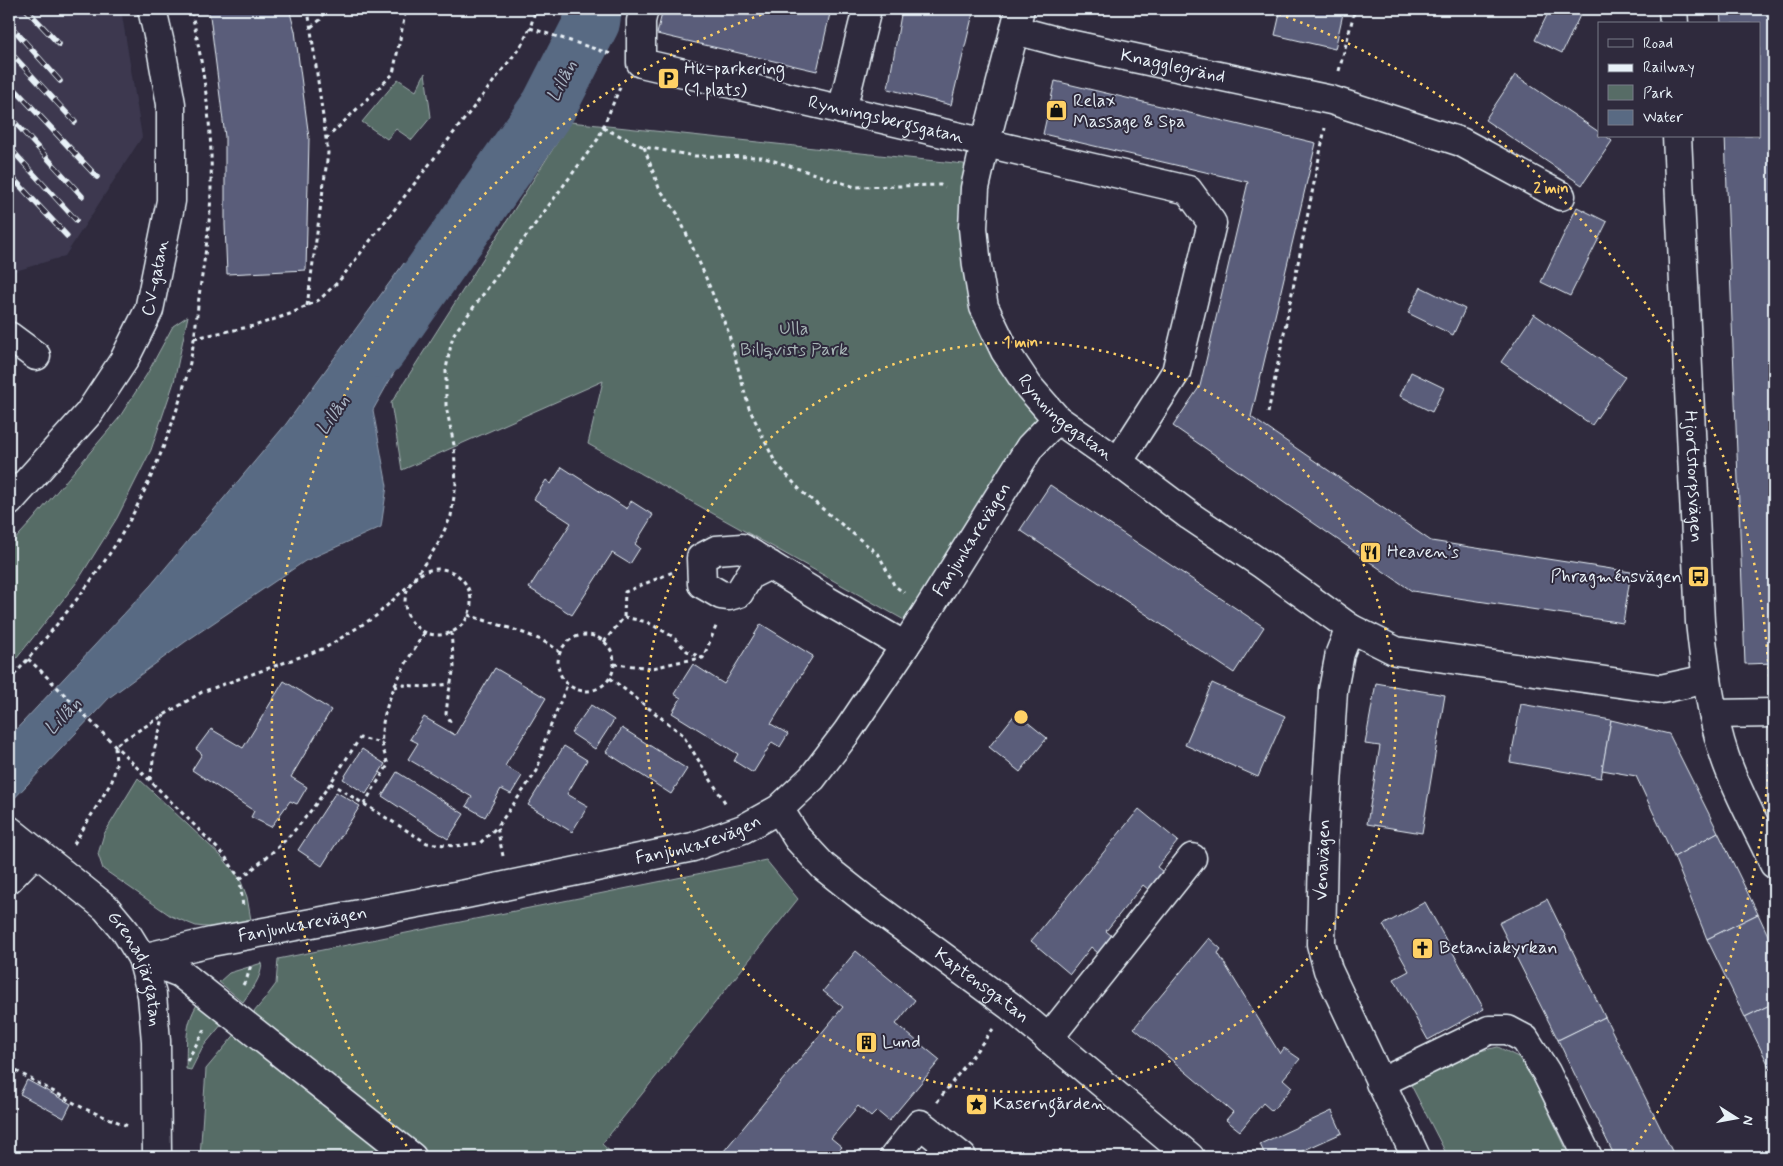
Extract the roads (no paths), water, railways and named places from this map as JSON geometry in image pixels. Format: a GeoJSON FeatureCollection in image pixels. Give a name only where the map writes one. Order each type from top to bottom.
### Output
{"type":"FeatureCollection","features":[{"type":"Feature","properties":{"kind":"street","name":"CV-gatan"},"geometry":{"type":"LineString","coordinates":[[9,502],[89,412],[124,360],[149,310],[171,201],[171,104],[152,9]]}},
{"type":"Feature","properties":{"kind":"street","name":"Rynningsbergsgatan"},"geometry":{"type":"LineString","coordinates":[[644,9],[641,21],[641,63],[1188,190],[1212,222],[1176,372],[1118,462]]}},
{"type":"Feature","properties":{"kind":"street"},"geometry":{"type":"LineString","coordinates":[[842,110],[867,9]]}},
{"type":"Feature","properties":{"kind":"street"},"geometry":{"type":"LineString","coordinates":[[1673,9],[1674,22]]}},
{"type":"Feature","properties":{"kind":"street","name":"Knagglegränd"},"geometry":{"type":"LineString","coordinates":[[1018,20],[1073,45],[1331,100],[1461,142],[1561,196]]}},
{"type":"Feature","properties":{"kind":"street","name":"Rynningegatan"},"geometry":{"type":"LineString","coordinates":[[1018,20],[985,144],[975,194],[973,228],[984,307],[1005,351],[1029,387],[1057,419],[1190,516],[1263,565],[1350,628]]}},
{"type":"Feature","properties":{"kind":"street","name":"Hjortstorpsvägen"},"geometry":{"type":"LineString","coordinates":[[1677,138],[1700,622],[1707,679],[1713,714],[1725,757],[1774,864]]}},
{"type":"Feature","properties":{"kind":"street"},"geometry":{"type":"LineString","coordinates":[[9,336],[36,356]]}},
{"type":"Feature","properties":{"kind":"street","name":"Fanjunkarevägen"},"geometry":{"type":"LineString","coordinates":[[142,958],[211,942],[509,885],[693,847],[742,829],[779,809],[818,770],[847,732],[905,646],[1030,447],[1057,419]]}},
{"type":"Feature","properties":{"kind":"street"},"geometry":{"type":"LineString","coordinates":[[770,565],[750,575],[739,593],[729,596],[722,595],[702,584],[701,558],[716,550],[742,548],[905,646]]}},
{"type":"Feature","properties":{"kind":"street"},"geometry":{"type":"LineString","coordinates":[[1350,628],[1396,651],[1652,688],[1661,689],[1707,679]]}},
{"type":"Feature","properties":{"kind":"street","name":"Venavägen"},"geometry":{"type":"LineString","coordinates":[[1350,628],[1340,652],[1333,690],[1323,849],[1321,944],[1328,970],[1416,1157]]}},
{"type":"Feature","properties":{"kind":"street"},"geometry":{"type":"LineString","coordinates":[[1713,714],[1774,713]]}},
{"type":"Feature","properties":{"kind":"street","name":"Kaptensgatan"},"geometry":{"type":"LineString","coordinates":[[779,809],[798,839],[824,866],[863,898],[1010,1006],[1190,1157]]}},
{"type":"Feature","properties":{"kind":"street","name":"Grenadjärgatan"},"geometry":{"type":"LineString","coordinates":[[9,830],[106,908],[126,932],[142,958],[152,995],[156,1042],[157,1147]]}},
{"type":"Feature","properties":{"kind":"street"},"geometry":{"type":"LineString","coordinates":[[1048,1039],[1192,858]]}},
{"type":"Feature","properties":{"kind":"street"},"geometry":{"type":"LineString","coordinates":[[9,879],[46,860]]}},
{"type":"Feature","properties":{"kind":"street"},"geometry":{"type":"LineString","coordinates":[[142,958],[180,973],[412,1157]]}},
{"type":"Feature","properties":{"kind":"street"},"geometry":{"type":"LineString","coordinates":[[1380,1083],[1490,1030],[1508,1030],[1525,1039],[1588,1157]]}},
{"type":"Feature","properties":{"kind":"street"},"geometry":{"type":"LineString","coordinates":[[894,1157],[920,1124],[962,1157]]}},
{"type":"Feature","properties":{"kind":"water"},"geometry":{"type":"Polygon","coordinates":[[[404,263],[424,288],[402,337],[400,362],[373,410],[387,486],[381,527],[305,561],[185,642],[110,697],[9,804],[9,737],[151,585],[286,424],[404,263]]]}},
{"type":"Feature","properties":{"kind":"waterway","name":"Lillån"},"geometry":{"type":"LineString","coordinates":[[378,350],[549,106],[592,22],[594,9]]}},
{"type":"Feature","properties":{"kind":"railway"},"geometry":{"type":"LineString","coordinates":[[26,9],[59,44]]}},
{"type":"Feature","properties":{"kind":"railway"},"geometry":{"type":"LineString","coordinates":[[9,24],[60,81]]}},
{"type":"Feature","properties":{"kind":"railway"},"geometry":{"type":"LineString","coordinates":[[9,51],[75,122]]}},
{"type":"Feature","properties":{"kind":"railway"},"geometry":{"type":"LineString","coordinates":[[9,83],[97,177]]}},
{"type":"Feature","properties":{"kind":"railway"},"geometry":{"type":"LineString","coordinates":[[9,116],[82,196]]}},
{"type":"Feature","properties":{"kind":"railway"},"geometry":{"type":"LineString","coordinates":[[9,147],[76,220]]}},
{"type":"Feature","properties":{"kind":"railway"},"geometry":{"type":"LineString","coordinates":[[9,174],[67,236]]}},
{"type":"Feature","properties":{"kind":"place","name":"Hk-parkering (1 plats)"},"geometry":{"type":"Point","coordinates":[668,79]}},
{"type":"Feature","properties":{"kind":"place","name":"Relax Massage & Spa"},"geometry":{"type":"Point","coordinates":[1057,111]}},
{"type":"Feature","properties":{"kind":"place","name":"Heaven’s"},"geometry":{"type":"Point","coordinates":[1371,552]}},
{"type":"Feature","properties":{"kind":"place","name":"Phragménsvägen"},"geometry":{"type":"Point","coordinates":[1698,577]}},
{"type":"Feature","properties":{"kind":"place","name":"Betaniakyrkan"},"geometry":{"type":"Point","coordinates":[1423,948]}},
{"type":"Feature","properties":{"kind":"place","name":"Lund"},"geometry":{"type":"Point","coordinates":[866,1042]}},
{"type":"Feature","properties":{"kind":"place","name":"Kaserngården"},"geometry":{"type":"Point","coordinates":[977,1104]}},
{"type":"Feature","properties":{"kind":"park label","name":"Ulla Billqvists Park"},"geometry":{"type":"Point","coordinates":[794,339]}}]}
